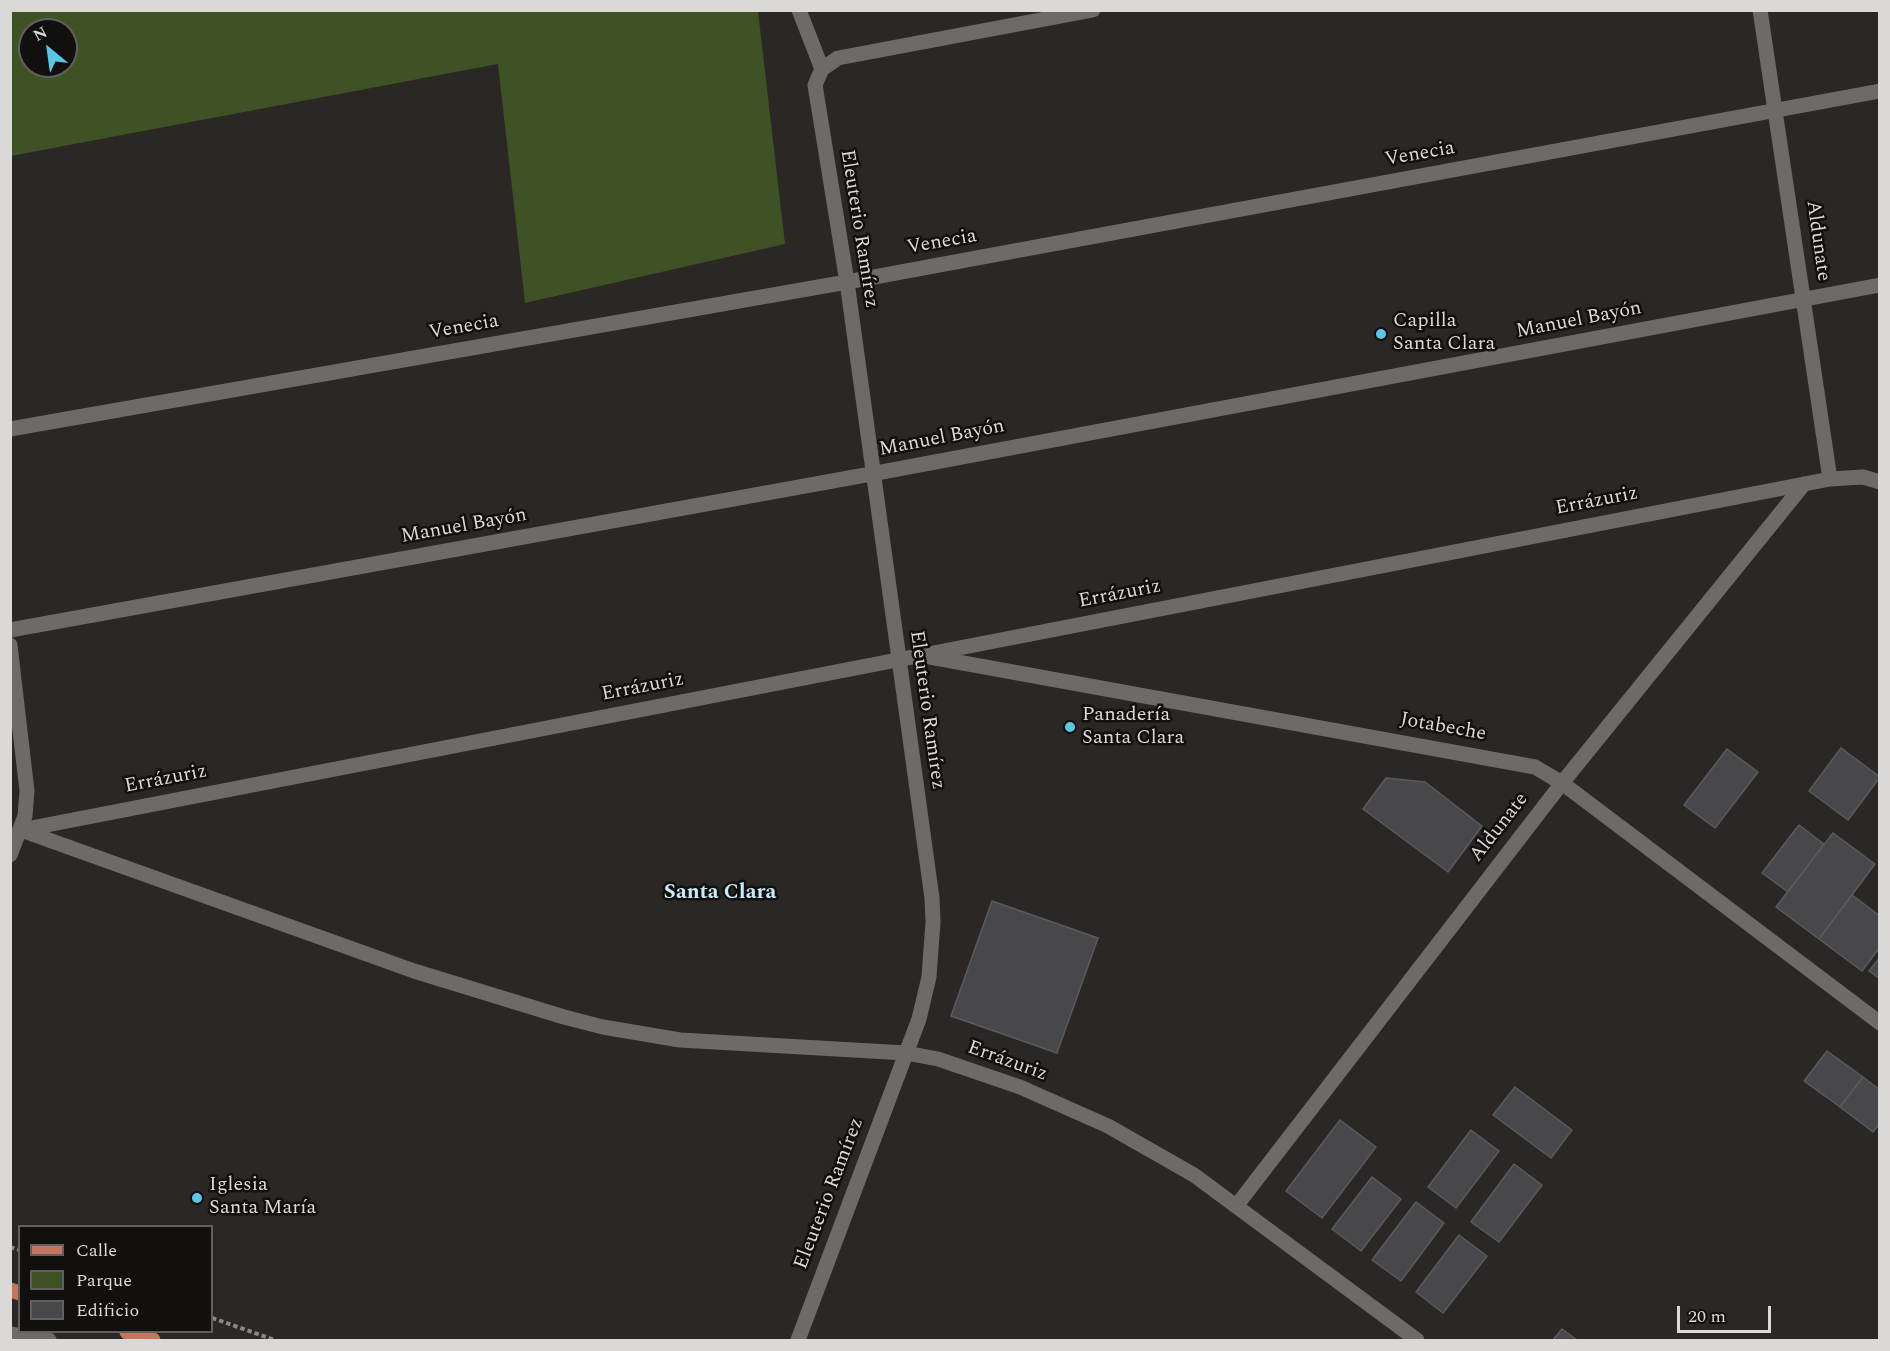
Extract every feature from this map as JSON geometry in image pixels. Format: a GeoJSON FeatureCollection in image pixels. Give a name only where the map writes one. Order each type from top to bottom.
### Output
{"type":"FeatureCollection","features":[{"type":"Feature","properties":{"kind":"main road"},"geometry":{"type":"LineString","coordinates":[[130,1333],[153,1341]]}},
{"type":"Feature","properties":{"kind":"street"},"geometry":{"type":"LineString","coordinates":[[799,10],[822,69],[838,58],[1093,10]]}},
{"type":"Feature","properties":{"kind":"street","name":"Aldunate"},"geometry":{"type":"LineString","coordinates":[[1760,10],[1777,111],[1830,479]]}},
{"type":"Feature","properties":{"kind":"street","name":"Eleuterio Ramírez"},"geometry":{"type":"LineString","coordinates":[[798,1341],[924,1003],[929,977],[933,922],[847,282],[815,94],[815,85],[822,69]]}},
{"type":"Feature","properties":{"kind":"street","name":"Venecia"},"geometry":{"type":"LineString","coordinates":[[10,429],[847,282],[1880,91]]}},
{"type":"Feature","properties":{"kind":"street","name":"Manuel Bayón"},"geometry":{"type":"LineString","coordinates":[[10,630],[871,474],[1880,285]]}},
{"type":"Feature","properties":{"kind":"street","name":"Errázuriz"},"geometry":{"type":"LineString","coordinates":[[21,830],[1830,479],[1863,477],[1880,482]]}},
{"type":"Feature","properties":{"kind":"street","name":"Aldunate"},"geometry":{"type":"LineString","coordinates":[[1237,1205],[1562,783],[1804,484]]}},
{"type":"Feature","properties":{"kind":"street"},"geometry":{"type":"LineString","coordinates":[[10,645],[27,791],[27,806],[21,830],[10,855]]}},
{"type":"Feature","properties":{"kind":"street","name":"Jotabeche"},"geometry":{"type":"LineString","coordinates":[[921,655],[1524,764],[1549,774],[1562,783],[1880,1023]]}},
{"type":"Feature","properties":{"kind":"street","name":"Errázuriz"},"geometry":{"type":"LineString","coordinates":[[21,830],[414,971],[593,1024],[707,1042],[906,1053],[938,1059],[979,1072],[1108,1126],[1178,1165],[1237,1205],[1417,1341]]}},
{"type":"Feature","properties":{"kind":"street"},"geometry":{"type":"LineString","coordinates":[[10,1335],[49,1341]]}},
{"type":"Feature","properties":{"kind":"path"},"geometry":{"type":"LineString","coordinates":[[213,1318],[275,1341]]}},
{"type":"Feature","properties":{"kind":"green space"},"geometry":{"type":"Polygon","coordinates":[[[11,10],[758,11],[785,244],[525,303],[498,64],[11,156],[11,10]]]}},
{"type":"Feature","properties":{"kind":"building"},"geometry":{"type":"Polygon","coordinates":[[[1841,748],[1880,777],[1848,820],[1809,791],[1841,748]]]}},
{"type":"Feature","properties":{"kind":"building"},"geometry":{"type":"Polygon","coordinates":[[[1727,749],[1758,772],[1715,828],[1684,805],[1727,749]]]}},
{"type":"Feature","properties":{"kind":"building"},"geometry":{"type":"Polygon","coordinates":[[[1386,778],[1425,782],[1482,826],[1448,872],[1363,809],[1386,778]]]}},
{"type":"Feature","properties":{"kind":"building"},"geometry":{"type":"Polygon","coordinates":[[[1799,825],[1824,844],[1788,892],[1762,873],[1799,825]]]}},
{"type":"Feature","properties":{"kind":"building"},"geometry":{"type":"Polygon","coordinates":[[[1833,833],[1875,864],[1819,939],[1776,907],[1833,833]]]}},
{"type":"Feature","properties":{"kind":"building"},"geometry":{"type":"Polygon","coordinates":[[[1852,895],[1880,916],[1880,947],[1862,971],[1819,939],[1852,895]]]}},
{"type":"Feature","properties":{"kind":"building"},"geometry":{"type":"Polygon","coordinates":[[[992,901],[1098,938],[1057,1053],[951,1016],[992,901]]]}},
{"type":"Feature","properties":{"kind":"building"},"geometry":{"type":"Polygon","coordinates":[[[1880,957],[1880,979],[1869,971],[1880,957]]]}},
{"type":"Feature","properties":{"kind":"building"},"geometry":{"type":"Polygon","coordinates":[[[1827,1051],[1863,1077],[1840,1107],[1804,1081],[1827,1051]]]}},
{"type":"Feature","properties":{"kind":"building"},"geometry":{"type":"Polygon","coordinates":[[[1863,1077],[1880,1090],[1880,1123],[1873,1132],[1840,1107],[1863,1077]]]}},
{"type":"Feature","properties":{"kind":"building"},"geometry":{"type":"Polygon","coordinates":[[[1515,1087],[1572,1130],[1551,1158],[1493,1115],[1515,1087]]]}},
{"type":"Feature","properties":{"kind":"building"},"geometry":{"type":"Polygon","coordinates":[[[1340,1120],[1376,1147],[1322,1218],[1286,1191],[1340,1120]]]}},
{"type":"Feature","properties":{"kind":"building"},"geometry":{"type":"Polygon","coordinates":[[[1471,1130],[1499,1151],[1456,1208],[1428,1187],[1471,1130]]]}},
{"type":"Feature","properties":{"kind":"building"},"geometry":{"type":"Polygon","coordinates":[[[1514,1164],[1542,1185],[1499,1242],[1471,1222],[1514,1164]]]}},
{"type":"Feature","properties":{"kind":"building"},"geometry":{"type":"Polygon","coordinates":[[[1372,1177],[1401,1199],[1361,1251],[1332,1229],[1372,1177]]]}},
{"type":"Feature","properties":{"kind":"building"},"geometry":{"type":"Polygon","coordinates":[[[1416,1202],[1444,1223],[1401,1281],[1372,1260],[1416,1202]]]}},
{"type":"Feature","properties":{"kind":"building"},"geometry":{"type":"Polygon","coordinates":[[[1459,1235],[1487,1256],[1443,1313],[1416,1292],[1459,1235]]]}},
{"type":"Feature","properties":{"kind":"building"},"geometry":{"type":"Polygon","coordinates":[[[1562,1329],[1577,1340],[1553,1340],[1562,1329]]]}},
{"type":"Feature","properties":{"kind":"place","name":"Capilla Santa Clara"},"geometry":{"type":"Point","coordinates":[1381,334]}},
{"type":"Feature","properties":{"kind":"place","name":"Panadería Santa Clara"},"geometry":{"type":"Point","coordinates":[1070,727]}},
{"type":"Feature","properties":{"kind":"place","name":"Iglesia Santa María"},"geometry":{"type":"Point","coordinates":[197,1198]}},
{"type":"Feature","properties":{"kind":"district","name":"Santa Clara"},"geometry":{"type":"Point","coordinates":[720,894]}}]}
